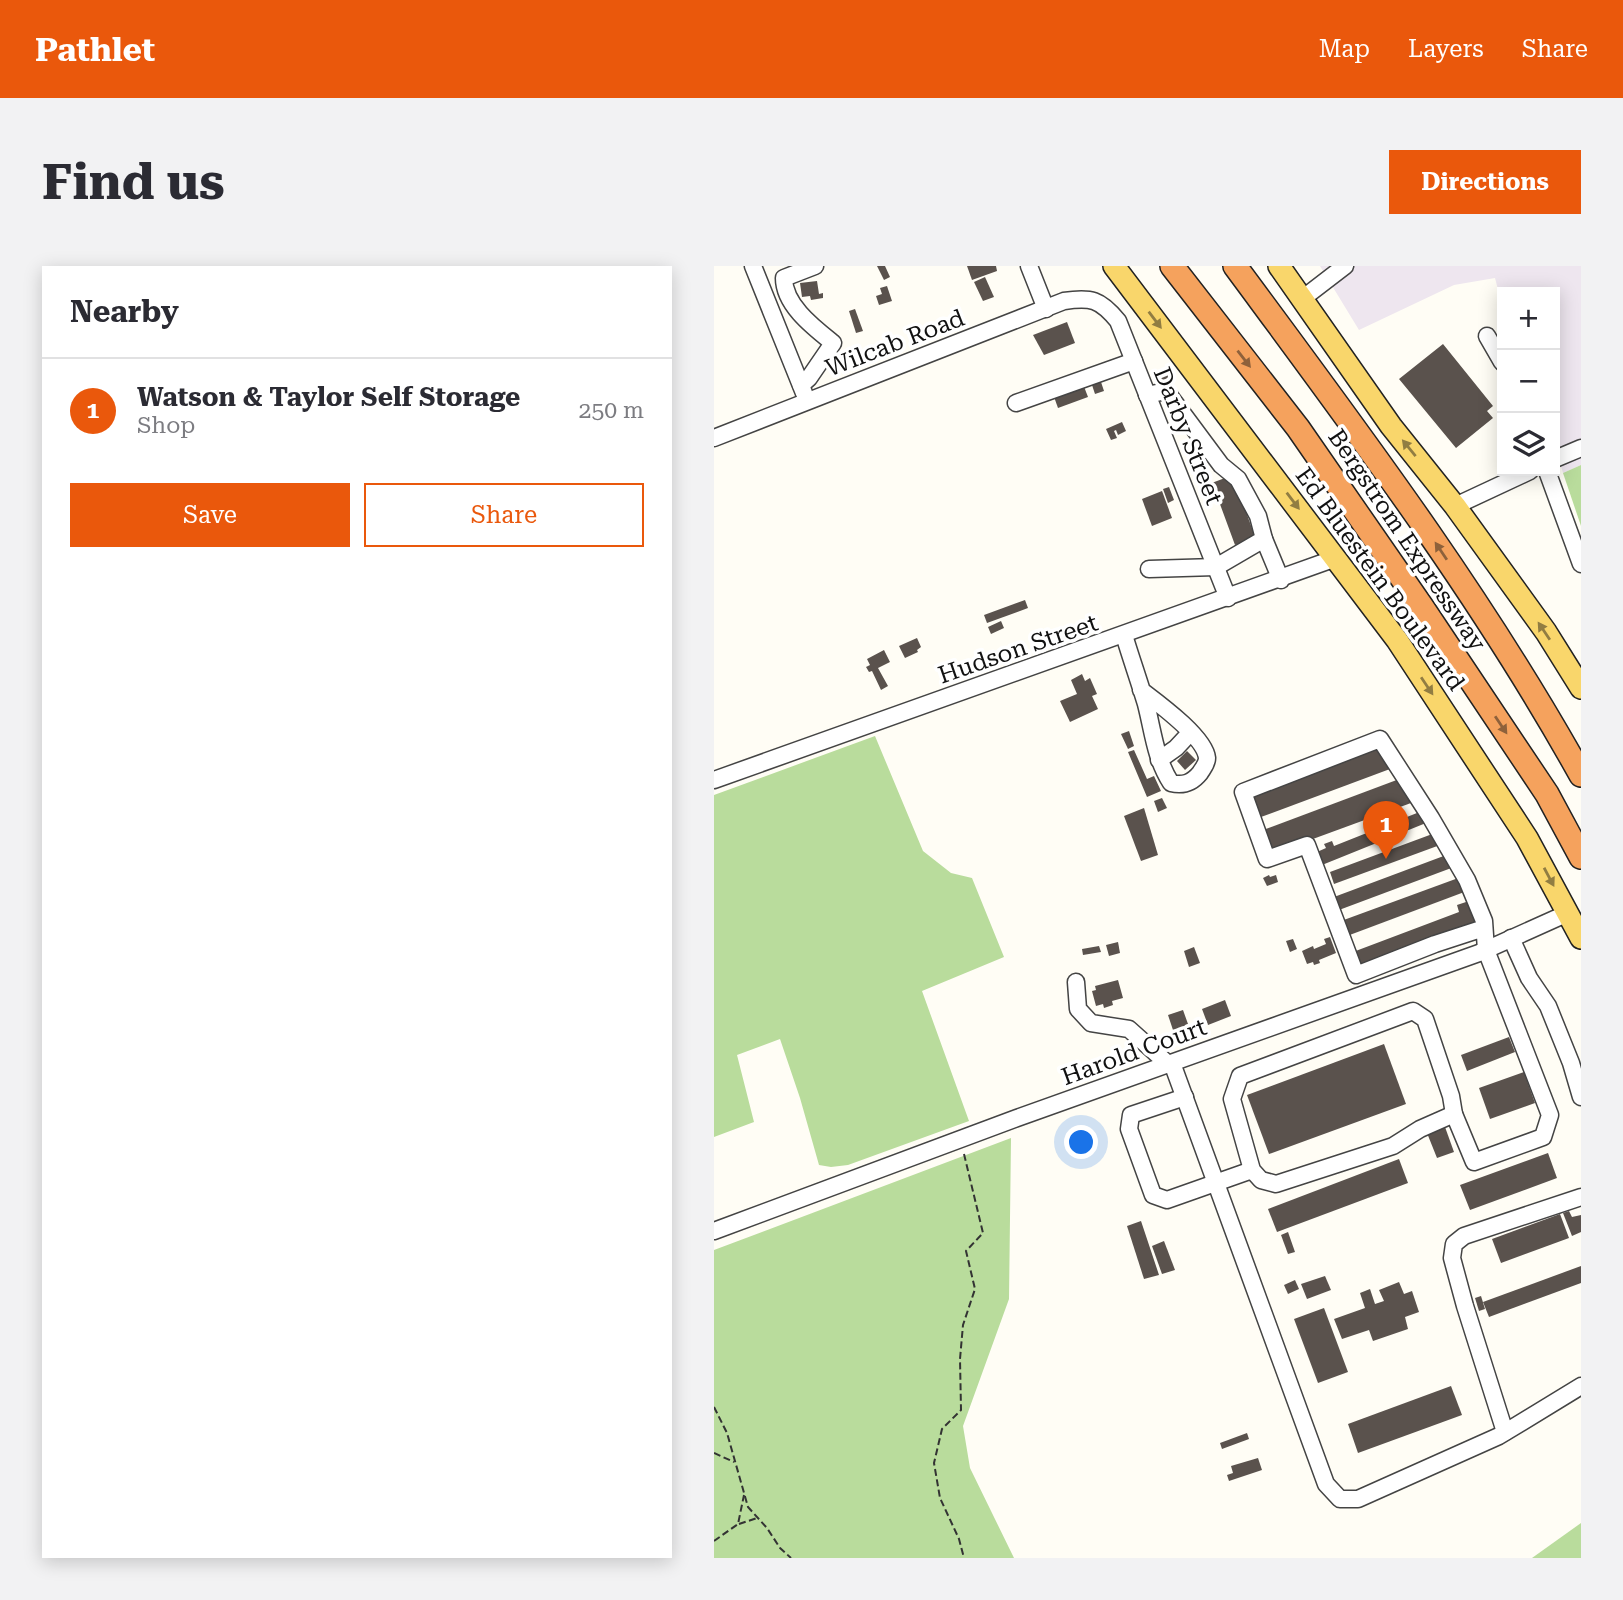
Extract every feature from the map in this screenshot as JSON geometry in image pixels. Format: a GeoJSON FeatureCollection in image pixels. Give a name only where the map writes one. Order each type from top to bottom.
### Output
{"type":"FeatureCollection","features":[{"type":"Feature","properties":{"kind":"highway","name":"Bergstrom Expressway"},"geometry":{"type":"LineString","coordinates":[[1172,266],[1298,428],[1415,596],[1547,794],[1581,857]]}},
{"type":"Feature","properties":{"kind":"highway","name":"Bergstrom Expressway"},"geometry":{"type":"LineString","coordinates":[[1235,266],[1374,455],[1456,573],[1522,675],[1581,775]]}},
{"type":"Feature","properties":{"kind":"main road","name":"Ed Bluestein Boulevard"},"geometry":{"type":"LineString","coordinates":[[1114,266],[1396,640],[1527,838],[1581,938]]}},
{"type":"Feature","properties":{"kind":"main road"},"geometry":{"type":"LineString","coordinates":[[1279,266],[1391,426],[1455,506],[1546,632],[1581,688]]}},
{"type":"Feature","properties":{"kind":"street"},"geometry":{"type":"LineString","coordinates":[[753,266],[807,401]]}},
{"type":"Feature","properties":{"kind":"street"},"geometry":{"type":"LineString","coordinates":[[801,385],[809,378],[832,343],[811,326],[784,291],[784,278],[815,266]]}},
{"type":"Feature","properties":{"kind":"street"},"geometry":{"type":"LineString","coordinates":[[1029,266],[1046,309]]}},
{"type":"Feature","properties":{"kind":"street"},"geometry":{"type":"LineString","coordinates":[[1302,299],[1345,266]]}},
{"type":"Feature","properties":{"kind":"street","name":"Wilcab Road"},"geometry":{"type":"LineString","coordinates":[[714,438],[1064,301],[1095,300]]}},
{"type":"Feature","properties":{"kind":"street","name":"Darby Street"},"geometry":{"type":"LineString","coordinates":[[1095,300],[1108,308],[1118,321],[1228,598]]}},
{"type":"Feature","properties":{"kind":"street"},"geometry":{"type":"LineString","coordinates":[[1487,336],[1497,353]]}},
{"type":"Feature","properties":{"kind":"street"},"geometry":{"type":"LineString","coordinates":[[1016,402],[1134,361]]}},
{"type":"Feature","properties":{"kind":"street"},"geometry":{"type":"LineString","coordinates":[[1147,395],[1166,391],[1221,465],[1238,478],[1258,516],[1264,539],[1281,580]]}},
{"type":"Feature","properties":{"kind":"street"},"geometry":{"type":"LineString","coordinates":[[1560,457],[1581,448]]}},
{"type":"Feature","properties":{"kind":"street"},"geometry":{"type":"LineString","coordinates":[[1455,506],[1519,476]]}},
{"type":"Feature","properties":{"kind":"street"},"geometry":{"type":"LineString","coordinates":[[1549,476],[1581,564]]}},
{"type":"Feature","properties":{"kind":"street"},"geometry":{"type":"LineString","coordinates":[[1149,569],[1216,568],[1264,539]]}},
{"type":"Feature","properties":{"kind":"street","name":"Hudson Street"},"geometry":{"type":"LineString","coordinates":[[714,780],[1281,580],[1336,558]]}},
{"type":"Feature","properties":{"kind":"street"},"geometry":{"type":"LineString","coordinates":[[1124,635],[1159,760],[1171,783],[1181,785],[1195,780],[1206,764],[1207,755],[1190,733],[1141,690]]}},
{"type":"Feature","properties":{"kind":"street"},"geometry":{"type":"LineString","coordinates":[[1159,760],[1176,748],[1190,733]]}},
{"type":"Feature","properties":{"kind":"street"},"geometry":{"type":"LineString","coordinates":[[1454,1114],[1420,1129],[1394,1146],[1276,1184],[1261,1180],[1252,1170],[1232,1099],[1240,1076],[1413,1011],[1425,1019],[1451,1096],[1454,1114],[1474,1162],[1543,1137],[1550,1115],[1486,950],[1484,928],[1467,880],[1431,817],[1380,739],[1243,792],[1267,859],[1307,845],[1356,975],[1484,928]]}},
{"type":"Feature","properties":{"kind":"street","name":"Harold Court"},"geometry":{"type":"LineString","coordinates":[[714,1231],[1486,950],[1568,913]]}},
{"type":"Feature","properties":{"kind":"street"},"geometry":{"type":"LineString","coordinates":[[1511,938],[1530,978],[1548,1006],[1581,1097]]}},
{"type":"Feature","properties":{"kind":"street"},"geometry":{"type":"LineString","coordinates":[[1076,982],[1078,1009],[1091,1023],[1129,1029],[1170,1064],[1185,1097],[1326,1484],[1340,1499],[1358,1499],[1505,1432],[1581,1386]]}},
{"type":"Feature","properties":{"kind":"street"},"geometry":{"type":"LineString","coordinates":[[1185,1097],[1131,1115],[1129,1129],[1153,1195],[1167,1200],[1252,1170]]}},
{"type":"Feature","properties":{"kind":"street"},"geometry":{"type":"LineString","coordinates":[[1505,1432],[1465,1307],[1452,1258],[1454,1244],[1464,1236],[1581,1197]]}},
{"type":"Feature","properties":{"kind":"path"},"geometry":{"type":"LineString","coordinates":[[960,1140],[983,1233],[967,1251],[975,1289],[963,1325],[960,1359],[961,1410],[942,1429],[934,1463],[940,1498],[964,1558]]}},
{"type":"Feature","properties":{"kind":"path"},"geometry":{"type":"LineString","coordinates":[[714,1406],[727,1433],[748,1507],[791,1558]]}},
{"type":"Feature","properties":{"kind":"path"},"geometry":{"type":"LineString","coordinates":[[714,1453],[735,1462]]}},
{"type":"Feature","properties":{"kind":"path"},"geometry":{"type":"LineString","coordinates":[[738,1524],[744,1494]]}},
{"type":"Feature","properties":{"kind":"path"},"geometry":{"type":"LineString","coordinates":[[714,1541],[738,1524],[758,1518]]}},
{"type":"Feature","properties":{"kind":"shaded area"},"geometry":{"type":"Polygon","coordinates":[[[1320,266],[1581,266],[1581,465],[1563,473],[1560,462],[1560,287],[1497,287],[1495,278],[1454,285],[1359,330],[1320,266]]]}},
{"type":"Feature","properties":{"kind":"green space"},"geometry":{"type":"Polygon","coordinates":[[[1581,465],[1581,526],[1563,473],[1581,465]]]}},
{"type":"Feature","properties":{"kind":"green space"},"geometry":{"type":"Polygon","coordinates":[[[875,736],[923,851],[951,873],[972,878],[1004,957],[922,991],[969,1121],[848,1165],[831,1167],[819,1165],[780,1039],[737,1055],[754,1122],[714,1137],[714,795],[875,736]]]}},
{"type":"Feature","properties":{"kind":"green space"},"geometry":{"type":"Polygon","coordinates":[[[1011,1138],[1009,1299],[963,1426],[970,1468],[1014,1558],[714,1558],[714,1250],[1011,1138]]]}},
{"type":"Feature","properties":{"kind":"green space"},"geometry":{"type":"Polygon","coordinates":[[[1581,1523],[1581,1558],[1532,1558],[1581,1523]]]}},
{"type":"Feature","properties":{"kind":"building"},"geometry":{"type":"Polygon","coordinates":[[[877,266],[885,266],[890,277],[884,280],[877,266]]]}},
{"type":"Feature","properties":{"kind":"building"},"geometry":{"type":"Polygon","coordinates":[[[967,266],[996,266],[997,271],[972,280],[967,266]]]}},
{"type":"Feature","properties":{"kind":"building"},"geometry":{"type":"Polygon","coordinates":[[[985,277],[994,297],[983,301],[974,282],[985,277]]]}},
{"type":"Feature","properties":{"kind":"building"},"geometry":{"type":"Polygon","coordinates":[[[817,281],[819,294],[823,293],[823,298],[811,300],[810,296],[802,297],[800,283],[817,281]]]}},
{"type":"Feature","properties":{"kind":"building"},"geometry":{"type":"Polygon","coordinates":[[[887,286],[892,301],[879,305],[876,296],[882,294],[880,288],[887,286]]]}},
{"type":"Feature","properties":{"kind":"building"},"geometry":{"type":"Polygon","coordinates":[[[855,309],[863,331],[856,333],[849,311],[855,309]]]}},
{"type":"Feature","properties":{"kind":"building"},"geometry":{"type":"Polygon","coordinates":[[[1067,322],[1075,343],[1044,355],[1033,335],[1067,322]]]}},
{"type":"Feature","properties":{"kind":"building"},"geometry":{"type":"Polygon","coordinates":[[[1443,344],[1493,406],[1487,411],[1493,418],[1456,448],[1399,379],[1443,344]]]}},
{"type":"Feature","properties":{"kind":"building"},"geometry":{"type":"Polygon","coordinates":[[[1168,374],[1170,384],[1162,385],[1160,375],[1168,374]]]}},
{"type":"Feature","properties":{"kind":"building"},"geometry":{"type":"Polygon","coordinates":[[[1100,379],[1104,391],[1095,394],[1091,382],[1100,379]]]}},
{"type":"Feature","properties":{"kind":"building"},"geometry":{"type":"Polygon","coordinates":[[[1083,384],[1088,397],[1058,408],[1053,394],[1083,384]]]}},
{"type":"Feature","properties":{"kind":"building"},"geometry":{"type":"Polygon","coordinates":[[[1122,422],[1126,431],[1118,435],[1116,430],[1114,431],[1117,438],[1111,440],[1106,429],[1122,422]]]}},
{"type":"Feature","properties":{"kind":"building"},"geometry":{"type":"Polygon","coordinates":[[[1233,475],[1255,537],[1235,545],[1217,496],[1214,497],[1209,484],[1233,475]]]}},
{"type":"Feature","properties":{"kind":"building"},"geometry":{"type":"Polygon","coordinates":[[[1169,487],[1174,500],[1168,503],[1163,489],[1169,487]]]}},
{"type":"Feature","properties":{"kind":"building"},"geometry":{"type":"Polygon","coordinates":[[[1162,491],[1172,518],[1152,526],[1142,499],[1162,491]]]}},
{"type":"Feature","properties":{"kind":"building"},"geometry":{"type":"Polygon","coordinates":[[[1025,600],[1028,608],[987,623],[984,615],[1025,600]]]}},
{"type":"Feature","properties":{"kind":"building"},"geometry":{"type":"Polygon","coordinates":[[[1001,621],[1004,628],[991,634],[988,627],[1001,621]]]}},
{"type":"Feature","properties":{"kind":"building"},"geometry":{"type":"Polygon","coordinates":[[[917,638],[921,647],[918,652],[905,658],[899,646],[917,638]]]}},
{"type":"Feature","properties":{"kind":"building"},"geometry":{"type":"Polygon","coordinates":[[[884,650],[890,662],[878,668],[888,686],[881,690],[872,671],[869,672],[866,667],[870,665],[867,659],[884,650]]]}},
{"type":"Feature","properties":{"kind":"building"},"geometry":{"type":"Polygon","coordinates":[[[1082,674],[1085,681],[1090,678],[1097,694],[1092,696],[1098,709],[1070,722],[1060,701],[1077,694],[1071,680],[1082,674]]]}},
{"type":"Feature","properties":{"kind":"building"},"geometry":{"type":"Polygon","coordinates":[[[1129,731],[1134,746],[1128,749],[1121,734],[1129,731]]]}},
{"type":"Feature","properties":{"kind":"building"},"geometry":{"type":"Polygon","coordinates":[[[1381,745],[1390,769],[1261,817],[1252,793],[1381,745]]]}},
{"type":"Feature","properties":{"kind":"building"},"geometry":{"type":"Polygon","coordinates":[[[1134,750],[1147,779],[1154,776],[1161,791],[1147,797],[1128,752],[1134,750]]]}},
{"type":"Feature","properties":{"kind":"building"},"geometry":{"type":"Polygon","coordinates":[[[1187,751],[1196,760],[1185,770],[1177,761],[1187,751]]]}},
{"type":"Feature","properties":{"kind":"building"},"geometry":{"type":"Polygon","coordinates":[[[1402,778],[1411,803],[1272,854],[1263,830],[1402,778]]]}},
{"type":"Feature","properties":{"kind":"building"},"geometry":{"type":"Polygon","coordinates":[[[1162,798],[1167,808],[1158,812],[1154,801],[1162,798]]]}},
{"type":"Feature","properties":{"kind":"building"},"geometry":{"type":"Polygon","coordinates":[[[1144,808],[1158,855],[1141,861],[1124,816],[1144,808]]]}},
{"type":"Feature","properties":{"kind":"building"},"geometry":{"type":"Polygon","coordinates":[[[1422,811],[1426,823],[1322,865],[1317,852],[1326,848],[1324,844],[1332,841],[1334,846],[1422,811]]]}},
{"type":"Feature","properties":{"kind":"building"},"geometry":{"type":"Polygon","coordinates":[[[1435,833],[1440,845],[1334,884],[1330,872],[1435,833]]]}},
{"type":"Feature","properties":{"kind":"building"},"geometry":{"type":"Polygon","coordinates":[[[1449,854],[1454,867],[1339,910],[1334,897],[1449,854]]]}},
{"type":"Feature","properties":{"kind":"building"},"geometry":{"type":"Polygon","coordinates":[[[1276,875],[1278,882],[1267,886],[1263,878],[1276,875]]]}},
{"type":"Feature","properties":{"kind":"building"},"geometry":{"type":"Polygon","coordinates":[[[1461,877],[1467,891],[1347,936],[1341,921],[1461,877]]]}},
{"type":"Feature","properties":{"kind":"building"},"geometry":{"type":"Polygon","coordinates":[[[1469,901],[1480,922],[1358,967],[1353,952],[1459,912],[1457,905],[1469,901]]]}},
{"type":"Feature","properties":{"kind":"building"},"geometry":{"type":"Polygon","coordinates":[[[1330,937],[1336,953],[1319,960],[1320,963],[1307,964],[1302,951],[1326,944],[1324,939],[1330,937]]]}},
{"type":"Feature","properties":{"kind":"building"},"geometry":{"type":"Polygon","coordinates":[[[1293,939],[1297,949],[1290,952],[1286,941],[1293,939]]]}},
{"type":"Feature","properties":{"kind":"building"},"geometry":{"type":"Polygon","coordinates":[[[1118,942],[1120,953],[1109,956],[1106,945],[1118,942]]]}},
{"type":"Feature","properties":{"kind":"building"},"geometry":{"type":"Polygon","coordinates":[[[1099,946],[1101,952],[1083,955],[1082,949],[1099,946]]]}},
{"type":"Feature","properties":{"kind":"building"},"geometry":{"type":"Polygon","coordinates":[[[1194,947],[1200,963],[1189,967],[1184,951],[1194,947]]]}},
{"type":"Feature","properties":{"kind":"building"},"geometry":{"type":"Polygon","coordinates":[[[1118,980],[1123,998],[1112,1001],[1113,1005],[1104,1008],[1103,1004],[1096,1006],[1092,991],[1096,990],[1095,986],[1118,980]]]}},
{"type":"Feature","properties":{"kind":"building"},"geometry":{"type":"Polygon","coordinates":[[[1225,1000],[1231,1016],[1208,1025],[1202,1009],[1225,1000]]]}},
{"type":"Feature","properties":{"kind":"building"},"geometry":{"type":"Polygon","coordinates":[[[1183,1010],[1188,1032],[1175,1036],[1168,1015],[1183,1010]]]}},
{"type":"Feature","properties":{"kind":"building"},"geometry":{"type":"Polygon","coordinates":[[[1509,1037],[1515,1052],[1467,1071],[1461,1055],[1509,1037]]]}},
{"type":"Feature","properties":{"kind":"building"},"geometry":{"type":"Polygon","coordinates":[[[1384,1044],[1406,1104],[1269,1154],[1247,1095],[1384,1044]]]}},
{"type":"Feature","properties":{"kind":"building"},"geometry":{"type":"Polygon","coordinates":[[[1524,1072],[1535,1103],[1490,1119],[1479,1088],[1524,1072]]]}},
{"type":"Feature","properties":{"kind":"building"},"geometry":{"type":"Polygon","coordinates":[[[1445,1127],[1454,1152],[1437,1158],[1427,1133],[1445,1127]]]}},
{"type":"Feature","properties":{"kind":"building"},"geometry":{"type":"Polygon","coordinates":[[[1548,1153],[1557,1178],[1470,1210],[1460,1185],[1548,1153]]]}},
{"type":"Feature","properties":{"kind":"building"},"geometry":{"type":"Polygon","coordinates":[[[1399,1159],[1408,1183],[1277,1232],[1268,1209],[1399,1159]]]}},
{"type":"Feature","properties":{"kind":"building"},"geometry":{"type":"Polygon","coordinates":[[[1569,1211],[1572,1217],[1581,1215],[1581,1232],[1572,1236],[1563,1213],[1569,1211]]]}},
{"type":"Feature","properties":{"kind":"building"},"geometry":{"type":"Polygon","coordinates":[[[1560,1214],[1569,1238],[1501,1263],[1492,1239],[1560,1214]]]}},
{"type":"Feature","properties":{"kind":"building"},"geometry":{"type":"Polygon","coordinates":[[[1141,1221],[1159,1275],[1144,1279],[1127,1226],[1141,1221]]]}},
{"type":"Feature","properties":{"kind":"building"},"geometry":{"type":"Polygon","coordinates":[[[1288,1232],[1295,1252],[1288,1254],[1281,1235],[1288,1232]]]}},
{"type":"Feature","properties":{"kind":"building"},"geometry":{"type":"Polygon","coordinates":[[[1164,1241],[1175,1270],[1162,1274],[1152,1246],[1164,1241]]]}},
{"type":"Feature","properties":{"kind":"building"},"geometry":{"type":"Polygon","coordinates":[[[1581,1266],[1581,1283],[1489,1317],[1483,1302],[1581,1266]]]}},
{"type":"Feature","properties":{"kind":"building"},"geometry":{"type":"Polygon","coordinates":[[[1325,1276],[1331,1290],[1307,1299],[1301,1284],[1325,1276]]]}},
{"type":"Feature","properties":{"kind":"building"},"geometry":{"type":"Polygon","coordinates":[[[1295,1280],[1299,1289],[1288,1294],[1284,1285],[1295,1280]]]}},
{"type":"Feature","properties":{"kind":"building"},"geometry":{"type":"Polygon","coordinates":[[[1399,1282],[1404,1294],[1412,1291],[1419,1312],[1405,1317],[1408,1329],[1373,1341],[1369,1330],[1342,1339],[1334,1319],[1365,1308],[1360,1293],[1370,1289],[1375,1304],[1384,1301],[1379,1290],[1399,1282]]]}},
{"type":"Feature","properties":{"kind":"building"},"geometry":{"type":"Polygon","coordinates":[[[1481,1296],[1485,1309],[1479,1311],[1475,1298],[1481,1296]]]}},
{"type":"Feature","properties":{"kind":"building"},"geometry":{"type":"Polygon","coordinates":[[[1324,1308],[1348,1372],[1318,1383],[1294,1319],[1324,1308]]]}},
{"type":"Feature","properties":{"kind":"building"},"geometry":{"type":"Polygon","coordinates":[[[1451,1386],[1462,1415],[1358,1453],[1348,1424],[1451,1386]]]}},
{"type":"Feature","properties":{"kind":"building"},"geometry":{"type":"Polygon","coordinates":[[[1247,1433],[1249,1439],[1222,1449],[1220,1443],[1247,1433]]]}},
{"type":"Feature","properties":{"kind":"building"},"geometry":{"type":"Polygon","coordinates":[[[1258,1458],[1262,1470],[1229,1481],[1227,1475],[1233,1473],[1231,1466],[1258,1458]]]}},
{"type":"Feature","properties":{"kind":"place","name":"Watson & Taylor Self Storage"},"geometry":{"type":"Point","coordinates":[1386,859]}}]}
